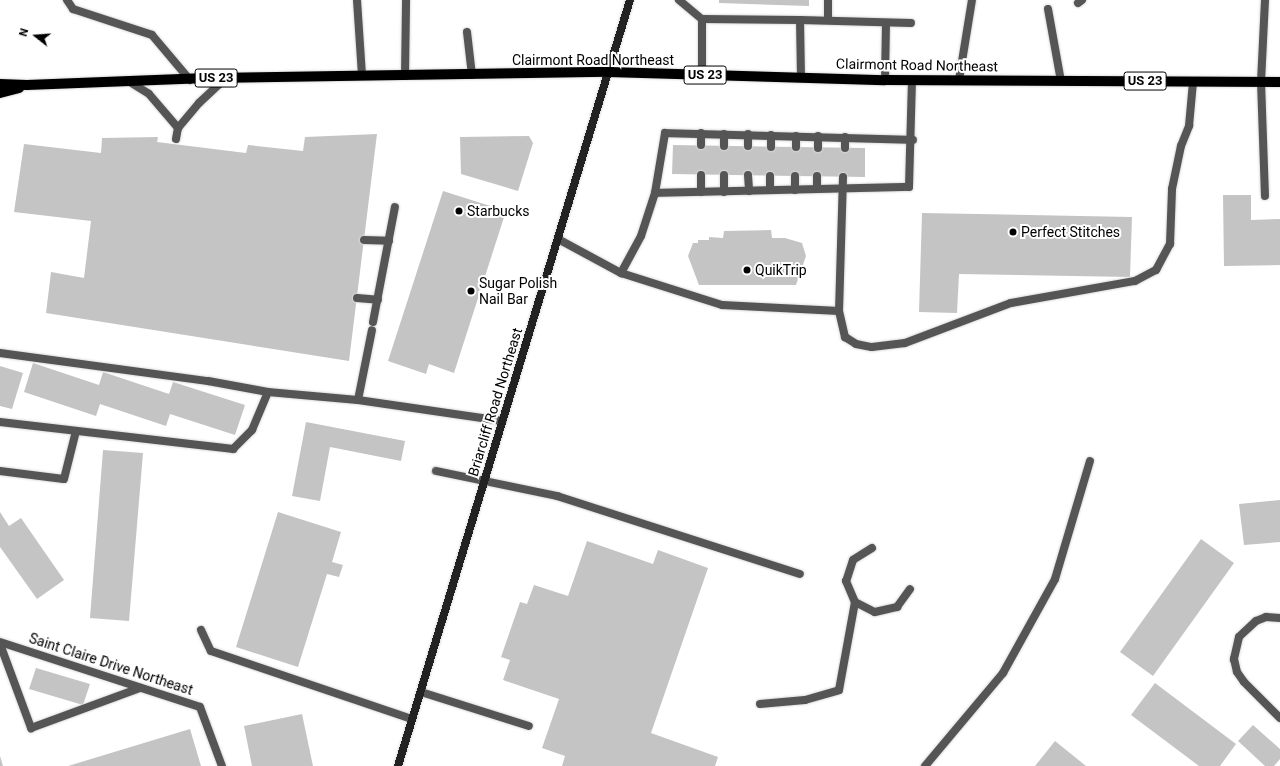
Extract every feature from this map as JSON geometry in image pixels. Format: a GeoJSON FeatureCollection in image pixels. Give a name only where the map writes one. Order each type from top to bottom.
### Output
{"type":"FeatureCollection","features":[{"type":"Feature","properties":{"kind":"main road","name":"Briarcliff Road Northeast"},"geometry":{"type":"LineString","coordinates":[[398,766],[630,0]]}},
{"type":"Feature","properties":{"kind":"main road","name":"Clairmont Road Northeast"},"geometry":{"type":"LineString","coordinates":[[0,84],[27,85],[226,78],[608,72],[885,80],[1280,82]]}},
{"type":"Feature","properties":{"kind":"main road","name":"Clairmont Road Northeast"},"geometry":{"type":"LineString","coordinates":[[0,93],[27,85]]}},
{"type":"Feature","properties":{"kind":"street"},"geometry":{"type":"LineString","coordinates":[[67,0],[73,9],[152,34],[190,80]]}},
{"type":"Feature","properties":{"kind":"street"},"geometry":{"type":"LineString","coordinates":[[357,0],[362,76]]}},
{"type":"Feature","properties":{"kind":"street"},"geometry":{"type":"LineString","coordinates":[[405,76],[406,0]]}},
{"type":"Feature","properties":{"kind":"street"},"geometry":{"type":"LineString","coordinates":[[679,0],[702,19],[828,20],[911,23]]}},
{"type":"Feature","properties":{"kind":"street"},"geometry":{"type":"LineString","coordinates":[[828,0],[828,20]]}},
{"type":"Feature","properties":{"kind":"street"},"geometry":{"type":"LineString","coordinates":[[959,80],[972,0]]}},
{"type":"Feature","properties":{"kind":"street"},"geometry":{"type":"LineString","coordinates":[[1264,196],[1261,82],[1265,0]]}},
{"type":"Feature","properties":{"kind":"street"},"geometry":{"type":"LineString","coordinates":[[1048,9],[1061,81]]}},
{"type":"Feature","properties":{"kind":"street"},"geometry":{"type":"LineString","coordinates":[[702,19],[702,75]]}},
{"type":"Feature","properties":{"kind":"street"},"geometry":{"type":"LineString","coordinates":[[800,20],[801,77]]}},
{"type":"Feature","properties":{"kind":"street"},"geometry":{"type":"LineString","coordinates":[[885,80],[886,23]]}},
{"type":"Feature","properties":{"kind":"street"},"geometry":{"type":"LineString","coordinates":[[467,32],[472,75]]}},
{"type":"Feature","properties":{"kind":"street"},"geometry":{"type":"LineString","coordinates":[[176,138],[178,128],[199,103],[226,78]]}},
{"type":"Feature","properties":{"kind":"street"},"geometry":{"type":"LineString","coordinates":[[655,193],[909,187],[913,140],[912,80]]}},
{"type":"Feature","properties":{"kind":"street"},"geometry":{"type":"LineString","coordinates":[[130,82],[149,94],[178,128]]}},
{"type":"Feature","properties":{"kind":"street"},"geometry":{"type":"LineString","coordinates":[[843,177],[839,311],[842,328],[849,341],[863,346],[891,346],[921,338],[1011,303],[1144,278],[1156,270],[1170,244],[1172,190],[1181,146],[1189,126],[1193,82]]}},
{"type":"Feature","properties":{"kind":"street"},"geometry":{"type":"LineString","coordinates":[[621,273],[641,236],[655,193],[665,132],[913,140]]}},
{"type":"Feature","properties":{"kind":"street"},"geometry":{"type":"LineString","coordinates":[[701,133],[701,145]]}},
{"type":"Feature","properties":{"kind":"street"},"geometry":{"type":"LineString","coordinates":[[724,134],[724,146]]}},
{"type":"Feature","properties":{"kind":"street"},"geometry":{"type":"LineString","coordinates":[[748,134],[748,146]]}},
{"type":"Feature","properties":{"kind":"street"},"geometry":{"type":"LineString","coordinates":[[771,135],[771,147]]}},
{"type":"Feature","properties":{"kind":"street"},"geometry":{"type":"LineString","coordinates":[[796,136],[796,147]]}},
{"type":"Feature","properties":{"kind":"street"},"geometry":{"type":"LineString","coordinates":[[818,136],[818,148]]}},
{"type":"Feature","properties":{"kind":"street"},"geometry":{"type":"LineString","coordinates":[[845,137],[845,148]]}},
{"type":"Feature","properties":{"kind":"street"},"geometry":{"type":"LineString","coordinates":[[701,174],[701,192]]}},
{"type":"Feature","properties":{"kind":"street"},"geometry":{"type":"LineString","coordinates":[[724,175],[724,192]]}},
{"type":"Feature","properties":{"kind":"street"},"geometry":{"type":"LineString","coordinates":[[748,175],[749,191]]}},
{"type":"Feature","properties":{"kind":"street"},"geometry":{"type":"LineString","coordinates":[[770,176],[770,190]]}},
{"type":"Feature","properties":{"kind":"street"},"geometry":{"type":"LineString","coordinates":[[795,176],[795,190]]}},
{"type":"Feature","properties":{"kind":"street"},"geometry":{"type":"LineString","coordinates":[[817,176],[817,189]]}},
{"type":"Feature","properties":{"kind":"street"},"geometry":{"type":"LineString","coordinates":[[358,400],[395,207]]}},
{"type":"Feature","properties":{"kind":"street"},"geometry":{"type":"LineString","coordinates":[[558,239],[621,273],[722,305],[839,311]]}},
{"type":"Feature","properties":{"kind":"street"},"geometry":{"type":"LineString","coordinates":[[364,240],[389,241]]}},
{"type":"Feature","properties":{"kind":"street"},"geometry":{"type":"LineString","coordinates":[[357,298],[378,300]]}},
{"type":"Feature","properties":{"kind":"street"},"geometry":{"type":"LineString","coordinates":[[0,353],[208,381],[268,392],[358,400],[502,421]]}},
{"type":"Feature","properties":{"kind":"street"},"geometry":{"type":"LineString","coordinates":[[0,422],[233,449],[252,430],[268,392]]}},
{"type":"Feature","properties":{"kind":"street"},"geometry":{"type":"LineString","coordinates":[[0,471],[64,479],[76,430]]}},
{"type":"Feature","properties":{"kind":"street"},"geometry":{"type":"LineString","coordinates":[[925,766],[1003,673],[1055,579],[1090,461]]}},
{"type":"Feature","properties":{"kind":"street"},"geometry":{"type":"LineString","coordinates":[[436,471],[485,479],[557,496],[800,574]]}},
{"type":"Feature","properties":{"kind":"street"},"geometry":{"type":"LineString","coordinates":[[760,704],[805,700],[839,690],[855,602],[846,581],[853,560],[872,548]]}},
{"type":"Feature","properties":{"kind":"street"},"geometry":{"type":"LineString","coordinates":[[855,602],[875,612],[889,609],[897,607],[910,589]]}},
{"type":"Feature","properties":{"kind":"street"},"geometry":{"type":"LineString","coordinates":[[1280,618],[1266,618],[1256,621],[1239,637],[1234,659],[1237,672],[1244,682],[1280,718]]}},
{"type":"Feature","properties":{"kind":"street"},"geometry":{"type":"LineString","coordinates":[[201,630],[211,651],[412,719]]}},
{"type":"Feature","properties":{"kind":"street"},"geometry":{"type":"LineString","coordinates":[[0,643],[31,728],[140,688]]}},
{"type":"Feature","properties":{"kind":"street","name":"Saint Claire Drive Northeast"},"geometry":{"type":"LineString","coordinates":[[0,643],[200,707],[222,766]]}},
{"type":"Feature","properties":{"kind":"street"},"geometry":{"type":"LineString","coordinates":[[420,692],[529,726]]}},
{"type":"Feature","properties":{"kind":"building"},"geometry":{"type":"Polygon","coordinates":[[[719,0],[809,0],[809,6],[719,3],[719,0]]]}},
{"type":"Feature","properties":{"kind":"building"},"geometry":{"type":"Polygon","coordinates":[[[377,134],[349,361],[46,313],[51,272],[84,278],[91,221],[14,212],[24,144],[101,153],[102,138],[158,137],[157,142],[246,153],[248,145],[303,151],[305,137],[377,134]]]}},
{"type":"Feature","properties":{"kind":"building"},"geometry":{"type":"Polygon","coordinates":[[[529,136],[533,143],[518,191],[461,174],[460,137],[529,136]]]}},
{"type":"Feature","properties":{"kind":"building"},"geometry":{"type":"Polygon","coordinates":[[[673,145],[865,148],[865,177],[672,174],[673,145]]]}},
{"type":"Feature","properties":{"kind":"building"},"geometry":{"type":"Polygon","coordinates":[[[443,191],[506,211],[454,373],[429,364],[426,374],[388,361],[443,191]]]}},
{"type":"Feature","properties":{"kind":"building"},"geometry":{"type":"Polygon","coordinates":[[[1223,195],[1251,195],[1251,220],[1280,219],[1280,265],[1224,266],[1223,195]]]}},
{"type":"Feature","properties":{"kind":"building"},"geometry":{"type":"Polygon","coordinates":[[[922,213],[1132,217],[1130,277],[959,274],[957,313],[919,312],[922,213]]]}},
{"type":"Feature","properties":{"kind":"building","name":"QuikTrip"},"geometry":{"type":"Polygon","coordinates":[[[771,230],[772,238],[785,238],[802,243],[806,256],[796,285],[699,285],[688,256],[693,243],[698,243],[698,240],[709,240],[709,237],[723,238],[724,231],[771,230]]]}},
{"type":"Feature","properties":{"kind":"building"},"geometry":{"type":"Polygon","coordinates":[[[33,363],[99,385],[103,372],[169,394],[173,382],[245,405],[235,435],[170,414],[166,426],[100,404],[96,416],[24,392],[33,363]]]}},
{"type":"Feature","properties":{"kind":"building"},"geometry":{"type":"Polygon","coordinates":[[[0,366],[23,373],[12,409],[0,406],[0,366]]]}},
{"type":"Feature","properties":{"kind":"building"},"geometry":{"type":"Polygon","coordinates":[[[306,422],[405,441],[401,461],[330,447],[320,501],[292,496],[306,422]]]}},
{"type":"Feature","properties":{"kind":"building"},"geometry":{"type":"Polygon","coordinates":[[[103,450],[143,453],[129,621],[90,618],[103,450]]]}},
{"type":"Feature","properties":{"kind":"building"},"geometry":{"type":"Polygon","coordinates":[[[1280,500],[1280,542],[1244,545],[1239,504],[1280,500]]]}},
{"type":"Feature","properties":{"kind":"building"},"geometry":{"type":"Polygon","coordinates":[[[0,512],[9,526],[21,518],[64,580],[37,599],[0,547],[0,512]]]}},
{"type":"Feature","properties":{"kind":"building"},"geometry":{"type":"Polygon","coordinates":[[[278,512],[341,532],[332,562],[343,565],[339,577],[327,574],[298,667],[236,647],[278,512]]]}},
{"type":"Feature","properties":{"kind":"building"},"geometry":{"type":"Polygon","coordinates":[[[1201,539],[1234,563],[1153,676],[1120,652],[1201,539]]]}},
{"type":"Feature","properties":{"kind":"building"},"geometry":{"type":"Polygon","coordinates":[[[587,541],[653,564],[658,550],[708,568],[651,733],[718,757],[715,766],[562,766],[565,756],[542,748],[559,699],[503,680],[510,660],[501,657],[520,602],[527,604],[534,585],[568,596],[587,541]]]}},
{"type":"Feature","properties":{"kind":"building"},"geometry":{"type":"Polygon","coordinates":[[[36,668],[90,684],[83,705],[29,689],[36,668]]]}},
{"type":"Feature","properties":{"kind":"building"},"geometry":{"type":"Polygon","coordinates":[[[1155,683],[1236,744],[1220,766],[1199,766],[1131,715],[1155,683]]]}},
{"type":"Feature","properties":{"kind":"building"},"geometry":{"type":"Polygon","coordinates":[[[302,714],[313,766],[252,766],[244,726],[302,714]]]}},
{"type":"Feature","properties":{"kind":"building"},"geometry":{"type":"Polygon","coordinates":[[[1253,725],[1280,749],[1280,759],[1274,766],[1265,766],[1238,741],[1253,725]]]}},
{"type":"Feature","properties":{"kind":"building"},"geometry":{"type":"Polygon","coordinates":[[[190,729],[201,766],[68,766],[190,729]]]}},
{"type":"Feature","properties":{"kind":"building"},"geometry":{"type":"Polygon","coordinates":[[[1055,741],[1086,766],[1035,766],[1055,741]]]}},
{"type":"Feature","properties":{"kind":"building"},"geometry":{"type":"Polygon","coordinates":[[[0,756],[3,766],[0,766],[0,756]]]}},
{"type":"Feature","properties":{"kind":"place","name":"Starbucks"},"geometry":{"type":"Point","coordinates":[459,211]}},
{"type":"Feature","properties":{"kind":"place","name":"Perfect Stitches"},"geometry":{"type":"Point","coordinates":[1013,232]}},
{"type":"Feature","properties":{"kind":"place","name":"QuikTrip"},"geometry":{"type":"Point","coordinates":[747,270]}},
{"type":"Feature","properties":{"kind":"place","name":"Sugar Polish Nail Bar"},"geometry":{"type":"Point","coordinates":[471,291]}}]}
